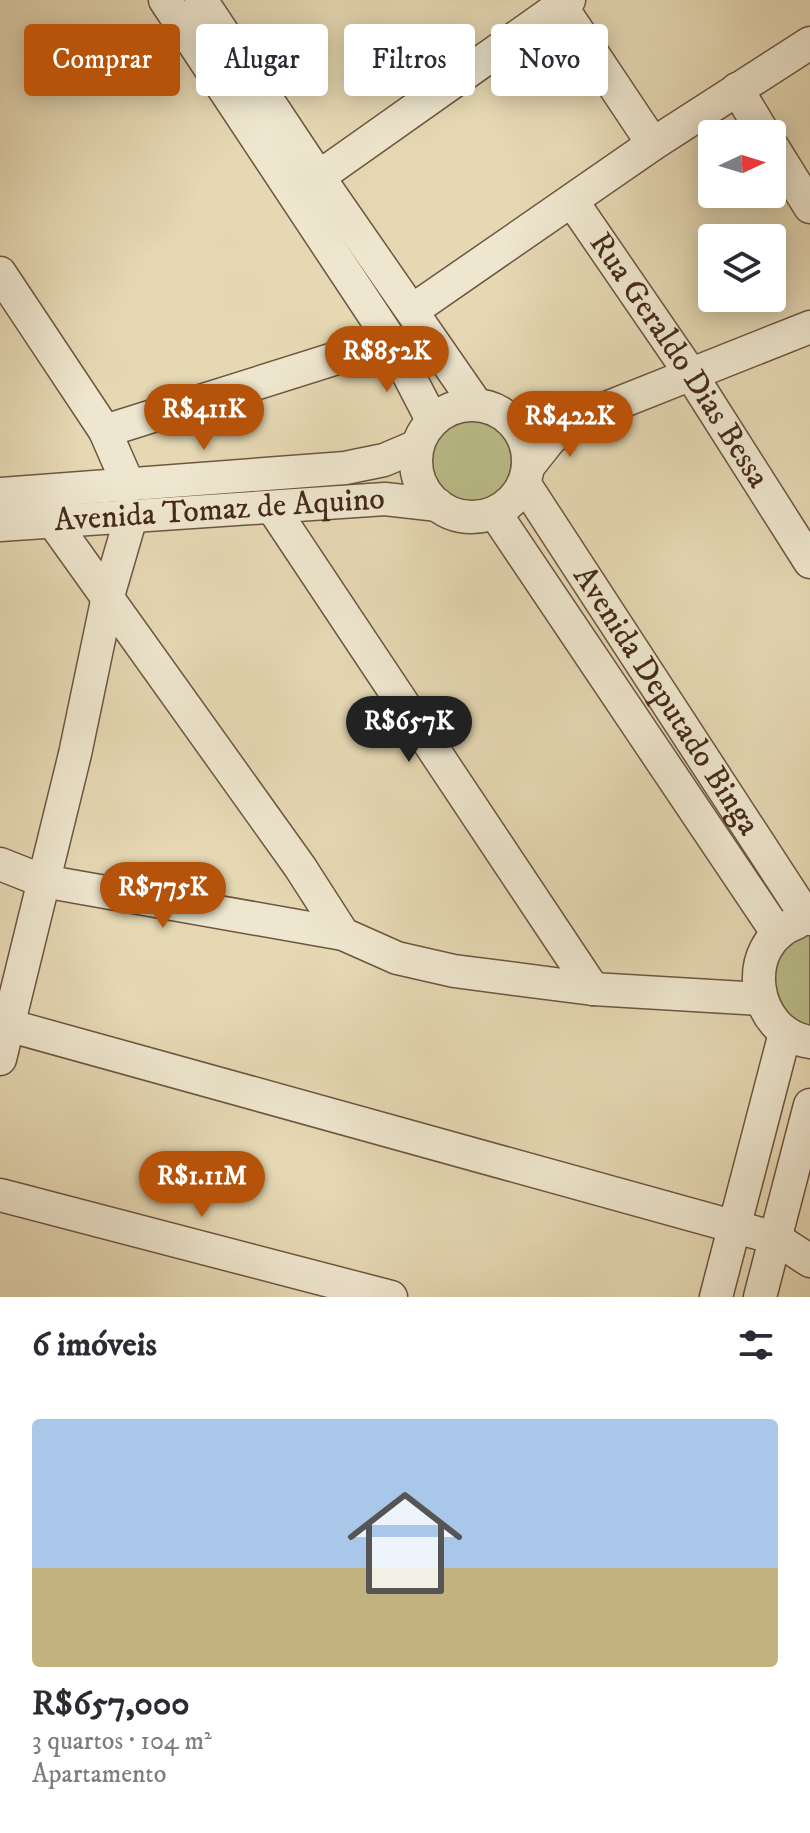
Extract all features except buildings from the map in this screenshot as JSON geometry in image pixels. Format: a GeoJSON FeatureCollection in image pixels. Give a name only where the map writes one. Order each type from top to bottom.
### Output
{"type":"FeatureCollection","features":[{"type":"Feature","properties":{"kind":"street"},"geometry":{"type":"LineString","coordinates":[[165,0],[306,186],[413,310],[489,408],[510,418],[522,433],[528,449],[526,475]]}},
{"type":"Feature","properties":{"kind":"street"},"geometry":{"type":"LineString","coordinates":[[201,0],[391,341],[425,433]]}},
{"type":"Feature","properties":{"kind":"street"},"geometry":{"type":"LineString","coordinates":[[306,186],[562,2],[653,144]]}},
{"type":"Feature","properties":{"kind":"street"},"geometry":{"type":"LineString","coordinates":[[413,310],[653,144],[810,43]]}},
{"type":"Feature","properties":{"kind":"street"},"geometry":{"type":"LineString","coordinates":[[737,89],[756,120]]}},
{"type":"Feature","properties":{"kind":"street"},"geometry":{"type":"LineString","coordinates":[[786,168],[810,207]]}},
{"type":"Feature","properties":{"kind":"street","name":"Rua Geraldo Dias Bessa"},"geometry":{"type":"LineString","coordinates":[[572,201],[690,373],[810,562]]}},
{"type":"Feature","properties":{"kind":"street"},"geometry":{"type":"LineString","coordinates":[[0,273],[105,431],[130,501],[75,754],[4,1024],[0,1059]]}},
{"type":"Feature","properties":{"kind":"street"},"geometry":{"type":"LineString","coordinates":[[581,418],[540,421],[489,408],[460,405],[445,410],[425,433],[415,465],[421,484],[430,499],[461,516],[478,517],[495,513],[517,495],[526,475],[551,438],[581,418],[810,327]]}},
{"type":"Feature","properties":{"kind":"street"},"geometry":{"type":"LineString","coordinates":[[105,431],[391,341]]}},
{"type":"Feature","properties":{"kind":"street","name":"Avenida Tomaz de Aquino"},"geometry":{"type":"LineString","coordinates":[[0,525],[54,523],[130,501],[384,460],[425,433]]}},
{"type":"Feature","properties":{"kind":"street","name":"Avenida Deputado Binga"},"geometry":{"type":"LineString","coordinates":[[526,475],[809,919]]}},
{"type":"Feature","properties":{"kind":"street","name":"Avenida Tomaz de Aquino"},"geometry":{"type":"LineString","coordinates":[[0,494],[272,507],[385,499],[438,505]]}},
{"type":"Feature","properties":{"kind":"street"},"geometry":{"type":"LineString","coordinates":[[272,507],[593,989]]}},
{"type":"Feature","properties":{"kind":"street","name":"Avenida Deputado Binga"},"geometry":{"type":"LineString","coordinates":[[495,513],[778,934]]}},
{"type":"Feature","properties":{"kind":"street"},"geometry":{"type":"LineString","coordinates":[[54,523],[300,867],[343,934]]}},
{"type":"Feature","properties":{"kind":"street"},"geometry":{"type":"LineString","coordinates":[[0,864],[43,881],[343,934],[397,958],[454,971],[593,989],[761,999]]}},
{"type":"Feature","properties":{"kind":"street"},"geometry":{"type":"LineString","coordinates":[[716,1297],[735,1226],[798,1037],[770,1018],[761,999],[758,977],[762,956],[778,934],[789,926],[809,919]]}},
{"type":"Feature","properties":{"kind":"street"},"geometry":{"type":"LineString","coordinates":[[4,1024],[735,1226],[775,1238],[810,1261]]}},
{"type":"Feature","properties":{"kind":"street"},"geometry":{"type":"LineString","coordinates":[[760,1297],[810,1105]]}},
{"type":"Feature","properties":{"kind":"street"},"geometry":{"type":"LineString","coordinates":[[0,1195],[391,1297]]}},
{"type":"Feature","properties":{"kind":"green space"},"geometry":{"type":"Polygon","coordinates":[[[472,412],[491,416],[507,427],[518,443],[522,462],[518,481],[507,497],[491,508],[472,512],[453,508],[437,497],[426,481],[422,462],[426,443],[437,427],[453,416],[472,412]]]}},
{"type":"Feature","properties":{"kind":"green space"},"geometry":{"type":"Polygon","coordinates":[[[810,930],[810,1027],[788,1017],[772,989],[776,956],[785,943],[810,930]]]}}]}
